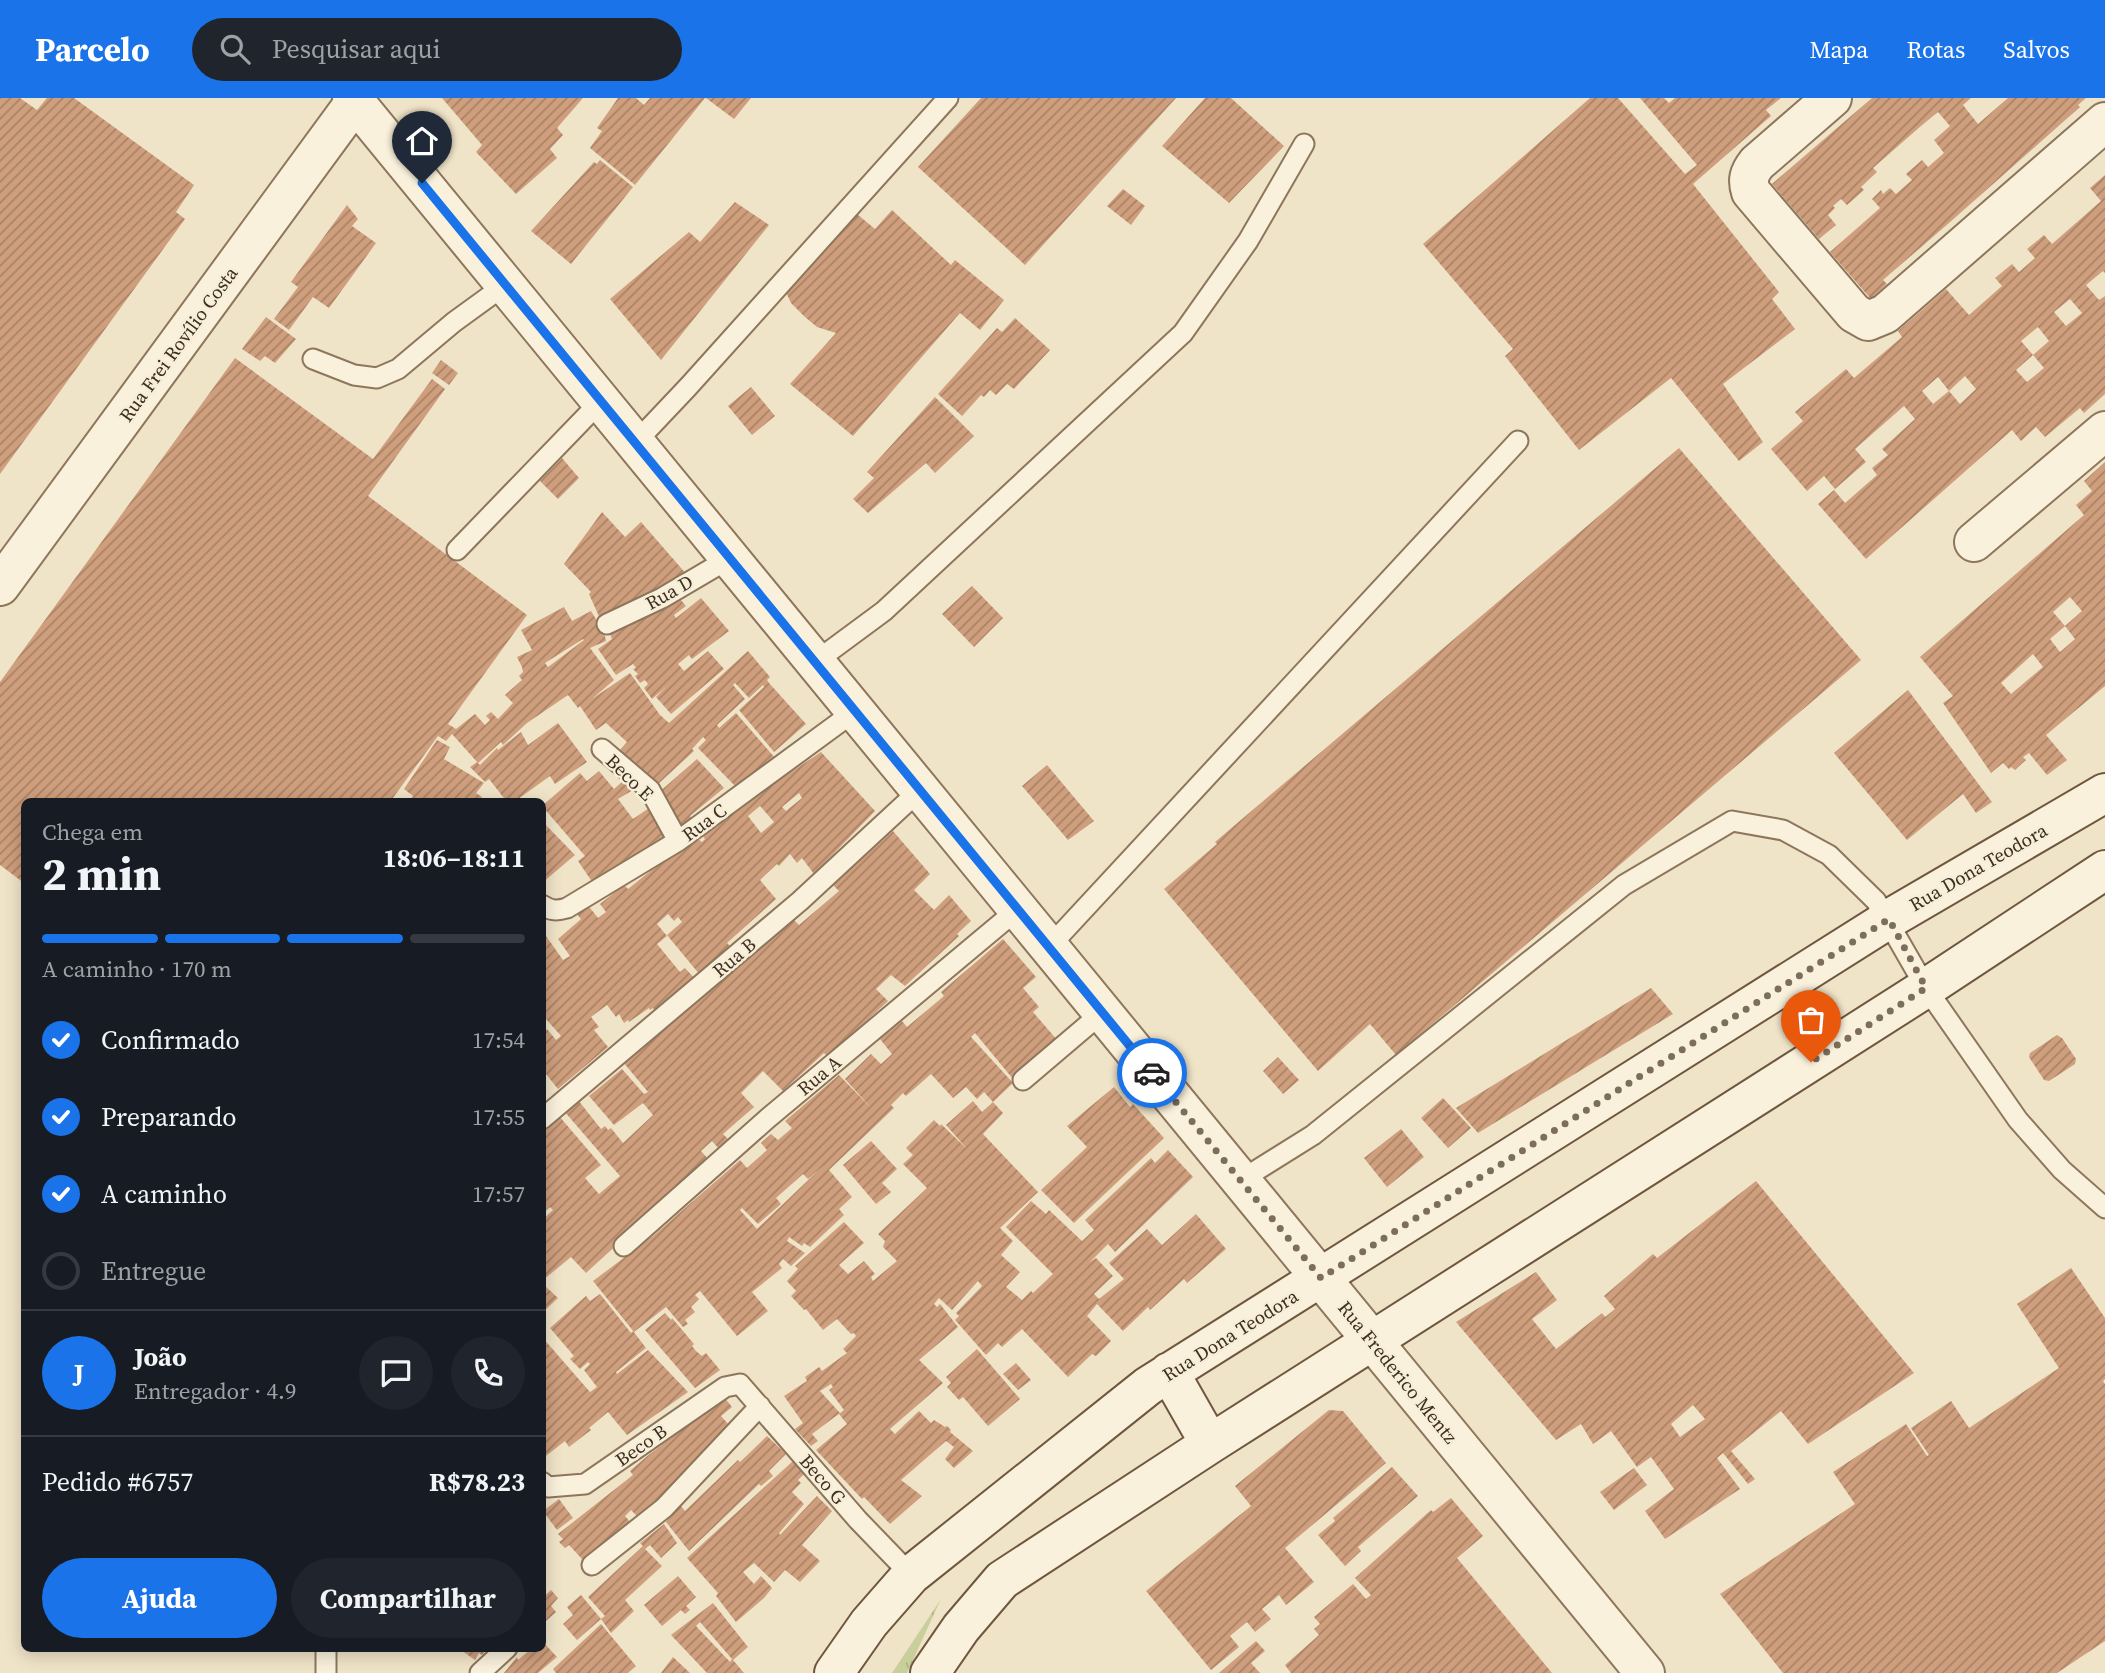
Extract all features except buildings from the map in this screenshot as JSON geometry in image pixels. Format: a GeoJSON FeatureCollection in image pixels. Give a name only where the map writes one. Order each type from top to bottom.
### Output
{"type":"FeatureCollection","features":[{"type":"Feature","properties":{"kind":"street"},"geometry":{"type":"LineString","coordinates":[[1832,98],[1757,163],[1752,169],[1749,184],[1751,192],[1854,313],[1868,321],[1885,314],[2105,122]]}},
{"type":"Feature","properties":{"kind":"street","name":"Rua Frederico Mentz"},"geometry":{"type":"LineString","coordinates":[[353,100],[1645,1673]]}},
{"type":"Feature","properties":{"kind":"street","name":"Rua Frei Rovílio Costa"},"geometry":{"type":"LineString","coordinates":[[0,586],[353,100]]}},
{"type":"Feature","properties":{"kind":"street"},"geometry":{"type":"LineString","coordinates":[[1974,542],[2105,431]]}},
{"type":"Feature","properties":{"kind":"street","name":"Rua Dona Teodora"},"geometry":{"type":"LineString","coordinates":[[834,1673],[869,1623],[911,1575],[1148,1386],[1889,919],[2105,793]]}},
{"type":"Feature","properties":{"kind":"street"},"geometry":{"type":"LineString","coordinates":[[930,1673],[961,1628],[1002,1580],[1372,1340],[1926,988],[2105,870]]}},
{"type":"Feature","properties":{"kind":"street"},"geometry":{"type":"LineString","coordinates":[[1169,1372],[1210,1444]]}},
{"type":"Feature","properties":{"kind":"lane"},"geometry":{"type":"LineString","coordinates":[[635,443],[948,98]]}},
{"type":"Feature","properties":{"kind":"lane"},"geometry":{"type":"LineString","coordinates":[[815,662],[884,611],[1183,333],[1248,241],[1304,145]]}},
{"type":"Feature","properties":{"kind":"lane"},"geometry":{"type":"LineString","coordinates":[[313,359],[355,375],[377,378],[398,369],[454,322],[505,285]]}},
{"type":"Feature","properties":{"kind":"lane"},"geometry":{"type":"LineString","coordinates":[[457,550],[601,401]]}},
{"type":"Feature","properties":{"kind":"lane"},"geometry":{"type":"LineString","coordinates":[[1049,947],[1518,442]]}},
{"type":"Feature","properties":{"kind":"lane","name":"Rua D"},"geometry":{"type":"LineString","coordinates":[[607,624],[663,598],[730,558]]}},
{"type":"Feature","properties":{"kind":"lane","name":"Rua C"},"geometry":{"type":"LineString","coordinates":[[546,908],[559,911],[567,908],[678,841],[855,711]]}},
{"type":"Feature","properties":{"kind":"lane","name":"Beco E"},"geometry":{"type":"LineString","coordinates":[[602,749],[650,790],[678,841]]}},
{"type":"Feature","properties":{"kind":"lane","name":"Rua B"},"geometry":{"type":"LineString","coordinates":[[546,1116],[800,901],[920,790]]}},
{"type":"Feature","properties":{"kind":"lane"},"geometry":{"type":"LineString","coordinates":[[1241,1180],[1313,1135],[1624,885],[1732,821],[1783,830],[1829,855],[1876,901],[1889,919],[1926,988],[2018,1120],[2062,1170],[2105,1208]]}},
{"type":"Feature","properties":{"kind":"lane","name":"Rua A"},"geometry":{"type":"LineString","coordinates":[[624,1246],[767,1119],[1018,909]]}},
{"type":"Feature","properties":{"kind":"lane"},"geometry":{"type":"LineString","coordinates":[[1023,1080],[1103,1012]]}},
{"type":"Feature","properties":{"kind":"lane","name":"Beco G"},"geometry":{"type":"LineString","coordinates":[[735,1384],[745,1388],[858,1520],[911,1575]]}},
{"type":"Feature","properties":{"kind":"lane","name":"Beco B"},"geometry":{"type":"LineString","coordinates":[[546,1485],[585,1484],[725,1387],[735,1384]]}},
{"type":"Feature","properties":{"kind":"lane"},"geometry":{"type":"LineString","coordinates":[[592,1565],[664,1508],[760,1406]]}},
{"type":"Feature","properties":{"kind":"lane"},"geometry":{"type":"LineString","coordinates":[[326,1652],[326,1673]]}},
{"type":"Feature","properties":{"kind":"lane"},"geometry":{"type":"LineString","coordinates":[[480,1673],[504,1652]]}},
{"type":"Feature","properties":{"kind":"green space"},"geometry":{"type":"Polygon","coordinates":[[[941,1599],[907,1673],[892,1673],[941,1599]]]}},
{"type":"Feature","properties":{"kind":"way so far"},"geometry":{"type":"LineString","coordinates":[[1152,1073],[1321,1278],[1889,919],[1926,988],[1811,1062]]}},
{"type":"Feature","properties":{"kind":"route"},"geometry":{"type":"LineString","coordinates":[[422,183],[1152,1073]]}}]}
